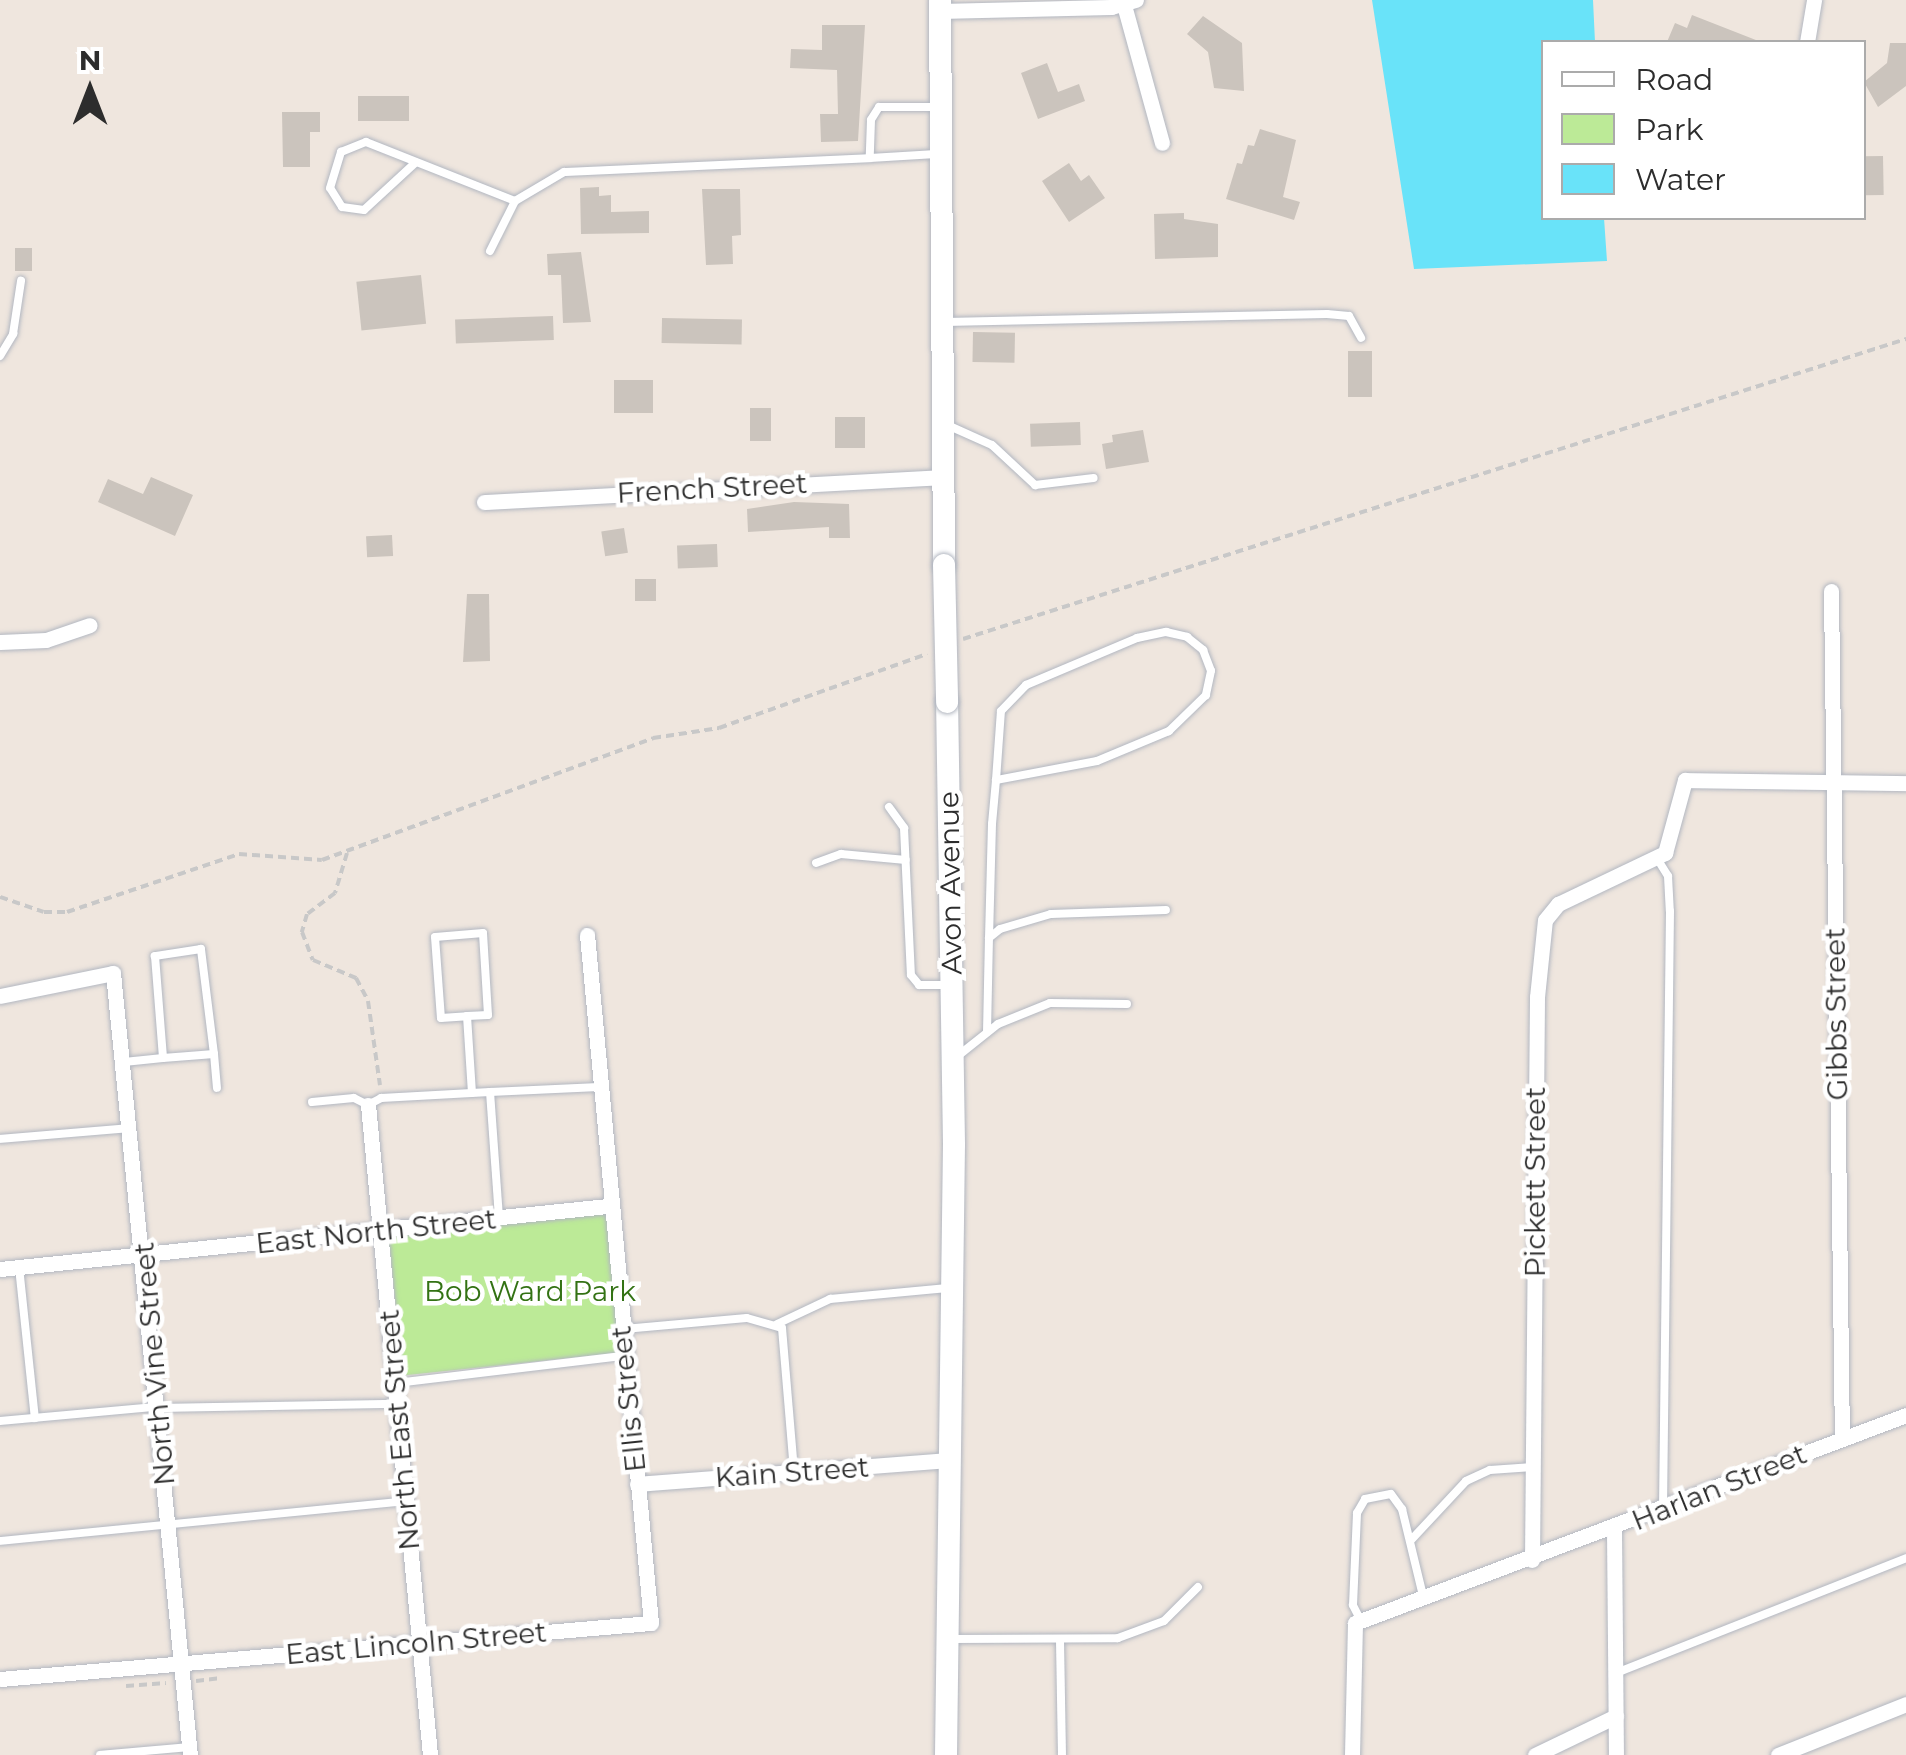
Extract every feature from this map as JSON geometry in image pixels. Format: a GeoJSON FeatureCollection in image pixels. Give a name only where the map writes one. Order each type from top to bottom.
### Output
{"type":"FeatureCollection","features":[{"type":"Feature","properties":{"kind":"main road","name":"Avon Avenue"},"geometry":{"type":"LineString","coordinates":[[939,6],[941,477],[953,1062],[946,1755]]}},
{"type":"Feature","properties":{"kind":"street"},"geometry":{"type":"LineString","coordinates":[[1807,40],[1814,0]]}},
{"type":"Feature","properties":{"kind":"street"},"geometry":{"type":"LineString","coordinates":[[939,6],[1130,3],[1162,143]]}},
{"type":"Feature","properties":{"kind":"street","name":"French Street"},"geometry":{"type":"LineString","coordinates":[[484,502],[941,477]]}},
{"type":"Feature","properties":{"kind":"street","name":"Gibbs Street"},"geometry":{"type":"LineString","coordinates":[[1831,591],[1842,1437]]}},
{"type":"Feature","properties":{"kind":"street"},"geometry":{"type":"LineString","coordinates":[[0,642],[46,640],[90,625]]}},
{"type":"Feature","properties":{"kind":"street"},"geometry":{"type":"LineString","coordinates":[[1650,862],[1685,780],[1906,784]]}},
{"type":"Feature","properties":{"kind":"street","name":"Pickett Street"},"geometry":{"type":"LineString","coordinates":[[1532,1560],[1537,996],[1545,920],[1558,904],[1650,862]]}},
{"type":"Feature","properties":{"kind":"street","name":"Ellis Street"},"geometry":{"type":"LineString","coordinates":[[587,935],[608,1206],[651,1623]]}},
{"type":"Feature","properties":{"kind":"street","name":"North Vine Street"},"geometry":{"type":"LineString","coordinates":[[0,996],[113,973],[132,1128],[189,1751]]}},
{"type":"Feature","properties":{"kind":"street","name":"North East Street"},"geometry":{"type":"LineString","coordinates":[[375,1101],[381,1230],[430,1755]]}},
{"type":"Feature","properties":{"kind":"street","name":"East North Street"},"geometry":{"type":"LineString","coordinates":[[0,1269],[608,1206]]}},
{"type":"Feature","properties":{"kind":"street","name":"Harlan Street"},"geometry":{"type":"LineString","coordinates":[[1362,1621],[1614,1530],[1906,1415]]}},
{"type":"Feature","properties":{"kind":"street","name":"Kain Street"},"geometry":{"type":"LineString","coordinates":[[637,1484],[948,1460]]}},
{"type":"Feature","properties":{"kind":"street"},"geometry":{"type":"LineString","coordinates":[[1614,1530],[1616,1755]]}},
{"type":"Feature","properties":{"kind":"street"},"geometry":{"type":"LineString","coordinates":[[1352,1755],[1355,1623],[1362,1621]]}},
{"type":"Feature","properties":{"kind":"street","name":"East Lincoln Street"},"geometry":{"type":"LineString","coordinates":[[0,1679],[651,1623]]}},
{"type":"Feature","properties":{"kind":"street"},"geometry":{"type":"LineString","coordinates":[[1778,1755],[1906,1704]]}},
{"type":"Feature","properties":{"kind":"street"},"geometry":{"type":"LineString","coordinates":[[1534,1755],[1616,1716]]}},
{"type":"Feature","properties":{"kind":"lane"},"geometry":{"type":"LineString","coordinates":[[870,158],[871,120],[878,106],[940,107]]}},
{"type":"Feature","properties":{"kind":"lane"},"geometry":{"type":"LineString","coordinates":[[416,163],[364,210],[342,208],[330,188],[332,166],[352,142],[416,163],[515,201]]}},
{"type":"Feature","properties":{"kind":"lane"},"geometry":{"type":"LineString","coordinates":[[490,251],[515,201],[564,172],[940,154]]}},
{"type":"Feature","properties":{"kind":"lane"},"geometry":{"type":"LineString","coordinates":[[0,356],[13,334],[21,281]]}},
{"type":"Feature","properties":{"kind":"lane"},"geometry":{"type":"LineString","coordinates":[[940,322],[1327,314],[1349,316],[1361,338]]}},
{"type":"Feature","properties":{"kind":"lane"},"geometry":{"type":"LineString","coordinates":[[941,422],[992,445],[1035,485],[1094,478]]}},
{"type":"Feature","properties":{"kind":"lane"},"geometry":{"type":"LineString","coordinates":[[987,1032],[989,938],[996,780],[1001,711],[1026,685],[1166,632],[1187,637],[1204,650],[1211,671],[1206,695],[1169,732],[1097,761],[996,780]]}},
{"type":"Feature","properties":{"kind":"lane"},"geometry":{"type":"LineString","coordinates":[[889,807],[904,828],[910,975],[919,985],[952,985]]}},
{"type":"Feature","properties":{"kind":"lane"},"geometry":{"type":"LineString","coordinates":[[816,863],[841,854],[906,860]]}},
{"type":"Feature","properties":{"kind":"lane"},"geometry":{"type":"LineString","coordinates":[[1650,862],[1668,876],[1670,910],[1662,1510]]}},
{"type":"Feature","properties":{"kind":"lane"},"geometry":{"type":"LineString","coordinates":[[989,938],[1024,918],[1166,910]]}},
{"type":"Feature","properties":{"kind":"lane"},"geometry":{"type":"LineString","coordinates":[[484,933],[488,1015],[467,1016],[440,1018],[435,937],[484,933]]}},
{"type":"Feature","properties":{"kind":"lane"},"geometry":{"type":"LineString","coordinates":[[163,1058],[152,968],[155,956],[172,950],[201,949],[216,1088]]}},
{"type":"Feature","properties":{"kind":"lane"},"geometry":{"type":"LineString","coordinates":[[953,1062],[987,1032],[1050,1003],[1127,1004]]}},
{"type":"Feature","properties":{"kind":"lane"},"geometry":{"type":"LineString","coordinates":[[467,1016],[472,1094]]}},
{"type":"Feature","properties":{"kind":"lane"},"geometry":{"type":"LineString","coordinates":[[124,1062],[214,1054]]}},
{"type":"Feature","properties":{"kind":"lane"},"geometry":{"type":"LineString","coordinates":[[312,1102],[599,1087]]}},
{"type":"Feature","properties":{"kind":"lane"},"geometry":{"type":"LineString","coordinates":[[490,1092],[498,1218]]}},
{"type":"Feature","properties":{"kind":"lane"},"geometry":{"type":"LineString","coordinates":[[0,1138],[132,1128]]}},
{"type":"Feature","properties":{"kind":"lane"},"geometry":{"type":"LineString","coordinates":[[19,1268],[35,1418]]}},
{"type":"Feature","properties":{"kind":"lane"},"geometry":{"type":"LineString","coordinates":[[621,1329],[747,1318],[777,1324],[830,1300],[919,1286],[951,1288]]}},
{"type":"Feature","properties":{"kind":"lane"},"geometry":{"type":"LineString","coordinates":[[777,1324],[794,1472]]}},
{"type":"Feature","properties":{"kind":"lane"},"geometry":{"type":"LineString","coordinates":[[396,1384],[624,1356]]}},
{"type":"Feature","properties":{"kind":"lane"},"geometry":{"type":"LineString","coordinates":[[0,1421],[158,1407],[398,1404]]}},
{"type":"Feature","properties":{"kind":"lane"},"geometry":{"type":"LineString","coordinates":[[1412,1539],[1466,1482],[1490,1470],[1533,1467]]}},
{"type":"Feature","properties":{"kind":"lane"},"geometry":{"type":"LineString","coordinates":[[1362,1621],[1353,1605],[1358,1513],[1365,1499],[1391,1494],[1412,1539],[1423,1599]]}},
{"type":"Feature","properties":{"kind":"lane"},"geometry":{"type":"LineString","coordinates":[[0,1542],[405,1501]]}},
{"type":"Feature","properties":{"kind":"lane"},"geometry":{"type":"LineString","coordinates":[[1616,1673],[1906,1558]]}},
{"type":"Feature","properties":{"kind":"lane"},"geometry":{"type":"LineString","coordinates":[[947,1639],[1060,1640],[1146,1632],[1198,1586]]}},
{"type":"Feature","properties":{"kind":"lane"},"geometry":{"type":"LineString","coordinates":[[1060,1640],[1062,1755]]}},
{"type":"Feature","properties":{"kind":"lane"},"geometry":{"type":"LineString","coordinates":[[100,1755],[189,1751]]}},
{"type":"Feature","properties":{"kind":"path"},"geometry":{"type":"LineString","coordinates":[[958,641],[1906,339]]}},
{"type":"Feature","properties":{"kind":"path"},"geometry":{"type":"LineString","coordinates":[[0,897],[44,912],[67,912],[240,854],[322,860],[654,738],[719,728],[940,648]]}},
{"type":"Feature","properties":{"kind":"path"},"geometry":{"type":"LineString","coordinates":[[347,853],[335,893],[308,914],[302,932],[313,960],[356,978],[368,1001],[375,1101]]}},
{"type":"Feature","properties":{"kind":"path"},"geometry":{"type":"LineString","coordinates":[[110,1688],[222,1678]]}},
{"type":"Feature","properties":{"kind":"green space","name":"Bob Ward Park"},"geometry":{"type":"Polygon","coordinates":[[[609,1211],[624,1352],[403,1375],[388,1234],[609,1211]]]}},
{"type":"Feature","properties":{"kind":"water"},"geometry":{"type":"Polygon","coordinates":[[[1372,0],[1593,0],[1595,40],[1541,40],[1541,220],[1604,220],[1607,261],[1414,269],[1372,0]]]}},
{"type":"Feature","properties":{"kind":"building"},"geometry":{"type":"Polygon","coordinates":[[[1692,15],[1756,40],[1668,40],[1675,23],[1687,28],[1692,15]]]}},
{"type":"Feature","properties":{"kind":"building"},"geometry":{"type":"Polygon","coordinates":[[[1203,16],[1242,43],[1244,91],[1214,88],[1208,52],[1187,34],[1203,16]]]}},
{"type":"Feature","properties":{"kind":"building"},"geometry":{"type":"Polygon","coordinates":[[[822,25],[865,25],[858,141],[821,142],[820,114],[838,114],[837,70],[790,68],[791,49],[822,50],[822,25]]]}},
{"type":"Feature","properties":{"kind":"building"},"geometry":{"type":"Polygon","coordinates":[[[1890,43],[1906,43],[1906,86],[1878,107],[1866,80],[1887,63],[1890,43]]]}},
{"type":"Feature","properties":{"kind":"building"},"geometry":{"type":"Polygon","coordinates":[[[1047,63],[1058,92],[1079,84],[1085,101],[1038,119],[1021,73],[1047,63]]]}},
{"type":"Feature","properties":{"kind":"building"},"geometry":{"type":"Polygon","coordinates":[[[358,96],[409,96],[409,121],[358,121],[358,96]]]}},
{"type":"Feature","properties":{"kind":"building"},"geometry":{"type":"Polygon","coordinates":[[[282,112],[320,112],[320,132],[310,132],[310,167],[283,167],[282,112]]]}},
{"type":"Feature","properties":{"kind":"building"},"geometry":{"type":"Polygon","coordinates":[[[1260,129],[1296,140],[1283,197],[1300,202],[1294,220],[1226,199],[1237,163],[1242,164],[1248,145],[1254,146],[1260,129]]]}},
{"type":"Feature","properties":{"kind":"building"},"geometry":{"type":"Polygon","coordinates":[[[1866,156],[1883,156],[1884,195],[1866,195],[1866,156]]]}},
{"type":"Feature","properties":{"kind":"building"},"geometry":{"type":"Polygon","coordinates":[[[1069,163],[1081,181],[1089,175],[1105,198],[1069,222],[1042,181],[1069,163]]]}},
{"type":"Feature","properties":{"kind":"building"},"geometry":{"type":"Polygon","coordinates":[[[599,187],[599,196],[611,195],[611,212],[649,211],[649,233],[581,234],[580,188],[599,187]]]}},
{"type":"Feature","properties":{"kind":"building"},"geometry":{"type":"Polygon","coordinates":[[[702,189],[740,189],[741,235],[732,236],[733,264],[706,265],[702,189]]]}},
{"type":"Feature","properties":{"kind":"building"},"geometry":{"type":"Polygon","coordinates":[[[1184,213],[1184,219],[1218,224],[1218,257],[1155,259],[1154,214],[1184,213]]]}},
{"type":"Feature","properties":{"kind":"building"},"geometry":{"type":"Polygon","coordinates":[[[15,248],[32,248],[32,271],[15,271],[15,248]]]}},
{"type":"Feature","properties":{"kind":"building"},"geometry":{"type":"Polygon","coordinates":[[[581,252],[591,322],[563,323],[561,275],[548,275],[547,254],[581,252]]]}},
{"type":"Feature","properties":{"kind":"building"},"geometry":{"type":"Polygon","coordinates":[[[421,275],[426,324],[361,331],[356,282],[421,275]]]}},
{"type":"Feature","properties":{"kind":"building"},"geometry":{"type":"Polygon","coordinates":[[[553,316],[554,340],[456,343],[455,319],[553,316]]]}},
{"type":"Feature","properties":{"kind":"building"},"geometry":{"type":"Polygon","coordinates":[[[662,318],[742,319],[742,344],[662,343],[662,318]]]}},
{"type":"Feature","properties":{"kind":"building"},"geometry":{"type":"Polygon","coordinates":[[[973,332],[1015,333],[1014,363],[972,362],[973,332]]]}},
{"type":"Feature","properties":{"kind":"building"},"geometry":{"type":"Polygon","coordinates":[[[1348,351],[1372,351],[1372,397],[1348,397],[1348,351]]]}},
{"type":"Feature","properties":{"kind":"building"},"geometry":{"type":"Polygon","coordinates":[[[614,380],[653,380],[653,413],[614,413],[614,380]]]}},
{"type":"Feature","properties":{"kind":"building"},"geometry":{"type":"Polygon","coordinates":[[[750,408],[771,408],[771,441],[750,441],[750,408]]]}},
{"type":"Feature","properties":{"kind":"building"},"geometry":{"type":"Polygon","coordinates":[[[835,417],[865,417],[865,448],[835,448],[835,417]]]}},
{"type":"Feature","properties":{"kind":"building"},"geometry":{"type":"Polygon","coordinates":[[[1080,422],[1081,445],[1031,447],[1030,424],[1080,422]]]}},
{"type":"Feature","properties":{"kind":"building"},"geometry":{"type":"Polygon","coordinates":[[[1143,430],[1149,462],[1106,469],[1102,444],[1113,442],[1112,435],[1143,430]]]}},
{"type":"Feature","properties":{"kind":"building"},"geometry":{"type":"Polygon","coordinates":[[[151,477],[193,495],[175,536],[98,502],[108,479],[143,494],[151,477]]]}},
{"type":"Feature","properties":{"kind":"building"},"geometry":{"type":"Polygon","coordinates":[[[794,502],[849,504],[850,538],[829,538],[829,527],[748,532],[747,509],[794,502]]]}},
{"type":"Feature","properties":{"kind":"building"},"geometry":{"type":"Polygon","coordinates":[[[624,528],[628,553],[605,556],[601,532],[624,528]]]}},
{"type":"Feature","properties":{"kind":"building"},"geometry":{"type":"Polygon","coordinates":[[[392,535],[393,556],[367,557],[366,536],[392,535]]]}},
{"type":"Feature","properties":{"kind":"building"},"geometry":{"type":"Polygon","coordinates":[[[717,544],[718,567],[678,568],[677,545],[717,544]]]}},
{"type":"Feature","properties":{"kind":"building"},"geometry":{"type":"Polygon","coordinates":[[[635,579],[656,579],[656,601],[635,601],[635,579]]]}},
{"type":"Feature","properties":{"kind":"building"},"geometry":{"type":"Polygon","coordinates":[[[467,594],[489,594],[490,661],[463,662],[467,594]]]}}]}
